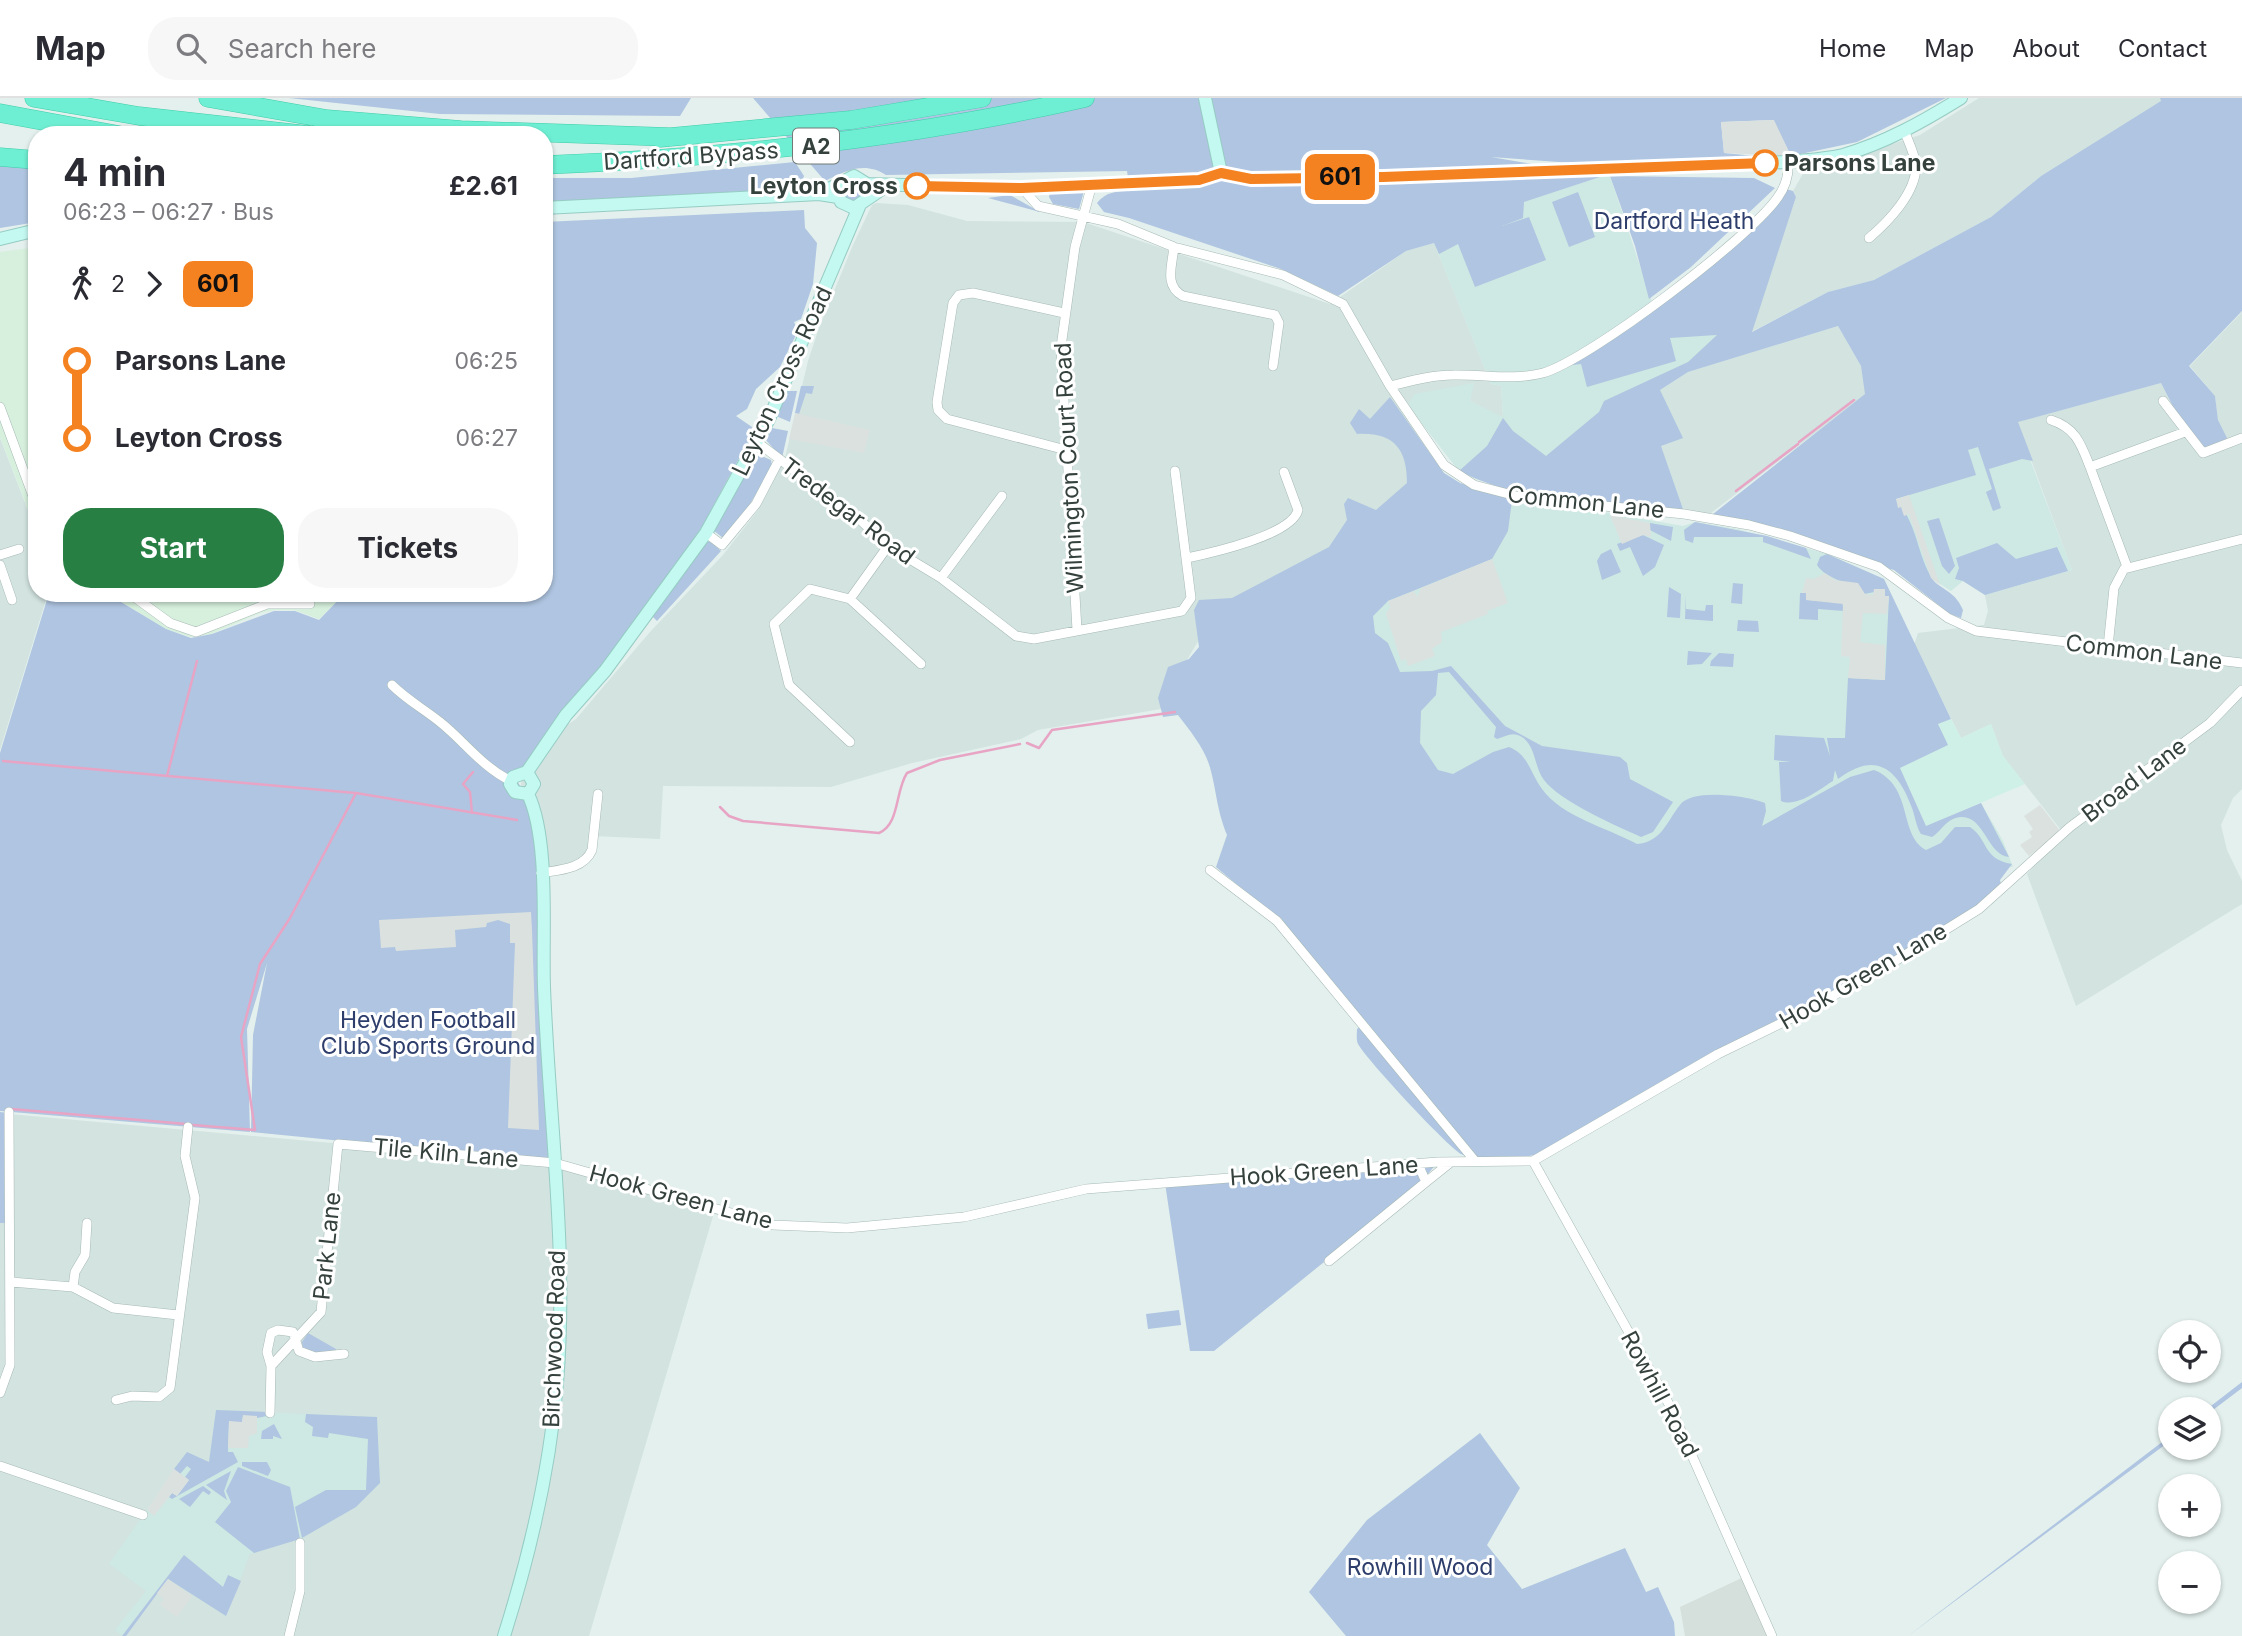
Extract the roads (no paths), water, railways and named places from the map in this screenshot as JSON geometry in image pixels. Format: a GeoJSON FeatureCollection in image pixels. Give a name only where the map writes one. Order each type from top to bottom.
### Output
{"type":"FeatureCollection","features":[{"type":"Feature","properties":{"kind":"highway"},"geometry":{"type":"LineString","coordinates":[[34,98],[151,118],[225,126]]}},
{"type":"Feature","properties":{"kind":"highway"},"geometry":{"type":"LineString","coordinates":[[208,98],[327,119],[412,126]]}},
{"type":"Feature","properties":{"kind":"highway","name":"Dartford Bypass"},"geometry":{"type":"LineString","coordinates":[[553,142],[671,138],[851,120],[982,98]]}},
{"type":"Feature","properties":{"kind":"highway","name":"Dartford Bypass"},"geometry":{"type":"LineString","coordinates":[[553,165],[674,160],[803,148],[933,129],[1085,98]]}},
{"type":"Feature","properties":{"kind":"highway"},"geometry":{"type":"LineString","coordinates":[[0,113],[70,126]]}},
{"type":"Feature","properties":{"kind":"highway"},"geometry":{"type":"LineString","coordinates":[[553,134],[671,138]]}},
{"type":"Feature","properties":{"kind":"highway"},"geometry":{"type":"LineString","coordinates":[[0,157],[28,159]]}},
{"type":"Feature","properties":{"kind":"street"},"geometry":{"type":"LineString","coordinates":[[553,208],[819,194],[859,206],[868,190],[889,185],[1022,188],[1199,180],[1221,173],[1251,179],[1383,177],[1788,162],[1841,155],[1920,124],[1961,98]]}},
{"type":"Feature","properties":{"kind":"street"},"geometry":{"type":"LineString","coordinates":[[1205,99],[1221,173]]}},
{"type":"Feature","properties":{"kind":"street"},"geometry":{"type":"LineString","coordinates":[[1869,238],[1892,219],[1913,180],[1916,164],[1904,130]]}},
{"type":"Feature","properties":{"kind":"street"},"geometry":{"type":"LineString","coordinates":[[1391,386],[1430,376],[1457,374],[1518,379],[1563,364],[1632,320],[1690,278],[1759,218],[1779,197],[1789,176],[1788,162]]}},
{"type":"Feature","properties":{"kind":"street"},"geometry":{"type":"LineString","coordinates":[[819,194],[854,176],[868,190]]}},
{"type":"Feature","properties":{"kind":"street"},"geometry":{"type":"LineString","coordinates":[[839,183],[841,201],[851,225]]}},
{"type":"Feature","properties":{"kind":"street","name":"Wilmington Court Road"},"geometry":{"type":"LineString","coordinates":[[1077,630],[1061,347],[1064,313],[1091,184]]}},
{"type":"Feature","properties":{"kind":"street","name":"Common Lane"},"geometry":{"type":"LineString","coordinates":[[1022,188],[1038,206],[1118,224],[1174,247],[1283,275],[1343,304],[1391,386],[1444,466],[1475,485],[1524,498],[1664,511],[1749,525],[1819,545],[1879,567],[1965,627],[2242,663]]}},
{"type":"Feature","properties":{"kind":"street","name":"Leyton Cross Road"},"geometry":{"type":"LineString","coordinates":[[511,781],[517,774],[527,772],[566,715],[619,652],[706,533],[757,442],[859,206]]}},
{"type":"Feature","properties":{"kind":"street"},"geometry":{"type":"LineString","coordinates":[[0,239],[28,232]]}},
{"type":"Feature","properties":{"kind":"street"},"geometry":{"type":"LineString","coordinates":[[1174,247],[1170,284],[1174,291],[1183,296],[1275,315],[1279,323],[1273,366]]}},
{"type":"Feature","properties":{"kind":"street"},"geometry":{"type":"LineString","coordinates":[[1064,313],[973,293],[959,295],[953,303],[937,407],[947,419],[1066,450]]}},
{"type":"Feature","properties":{"kind":"street"},"geometry":{"type":"LineString","coordinates":[[2163,401],[2203,453],[2242,438]]}},
{"type":"Feature","properties":{"kind":"street"},"geometry":{"type":"LineString","coordinates":[[0,407],[28,483]]}},
{"type":"Feature","properties":{"kind":"street"},"geometry":{"type":"LineString","coordinates":[[2051,420],[2066,425],[2079,437],[2126,565]]}},
{"type":"Feature","properties":{"kind":"street"},"geometry":{"type":"LineString","coordinates":[[2090,467],[2185,432]]}},
{"type":"Feature","properties":{"kind":"street","name":"Tredegar Road"},"geometry":{"type":"LineString","coordinates":[[757,442],[858,518],[888,546],[941,578],[1016,636],[1034,639],[1182,611],[1191,598],[1175,471]]}},
{"type":"Feature","properties":{"kind":"street","name":"Leyton Cross Road"},"geometry":{"type":"LineString","coordinates":[[706,533],[722,545],[756,504],[779,460]]}},
{"type":"Feature","properties":{"kind":"street"},"geometry":{"type":"LineString","coordinates":[[1187,558],[1227,550],[1292,522],[1298,510],[1284,472]]}},
{"type":"Feature","properties":{"kind":"street"},"geometry":{"type":"LineString","coordinates":[[941,578],[1002,496]]}},
{"type":"Feature","properties":{"kind":"street"},"geometry":{"type":"LineString","coordinates":[[2108,647],[2114,588],[2124,569],[2242,539]]}},
{"type":"Feature","properties":{"kind":"street"},"geometry":{"type":"LineString","coordinates":[[850,599],[888,546]]}},
{"type":"Feature","properties":{"kind":"street"},"geometry":{"type":"LineString","coordinates":[[0,555],[19,549]]}},
{"type":"Feature","properties":{"kind":"street"},"geometry":{"type":"LineString","coordinates":[[0,565],[12,600]]}},
{"type":"Feature","properties":{"kind":"street"},"geometry":{"type":"LineString","coordinates":[[850,742],[789,685],[774,624],[810,589],[850,599],[921,663]]}},
{"type":"Feature","properties":{"kind":"street"},"geometry":{"type":"LineString","coordinates":[[142,602],[170,623],[196,632],[267,604],[310,604]]}},
{"type":"Feature","properties":{"kind":"street"},"geometry":{"type":"LineString","coordinates":[[392,685],[408,702],[439,722],[485,765],[511,781],[515,792],[528,794]]}},
{"type":"Feature","properties":{"kind":"street","name":"Broad Lane"},"geometry":{"type":"LineString","coordinates":[[2023,868],[2110,795],[2210,723],[2242,690]]}},
{"type":"Feature","properties":{"kind":"street"},"geometry":{"type":"LineString","coordinates":[[527,772],[534,783],[528,794],[541,829],[548,1097],[555,1163]]}},
{"type":"Feature","properties":{"kind":"street"},"geometry":{"type":"LineString","coordinates":[[541,873],[578,865],[589,858],[598,794]]}},
{"type":"Feature","properties":{"kind":"street","name":"Hook Green Lane"},"geometry":{"type":"LineString","coordinates":[[555,1163],[773,1225],[847,1228],[964,1216],[1086,1188],[1451,1162],[1533,1161],[1718,1054],[1802,1013],[1892,962],[1979,909],[2023,868]]}},
{"type":"Feature","properties":{"kind":"street"},"geometry":{"type":"LineString","coordinates":[[1210,870],[1277,921],[1475,1161]]}},
{"type":"Feature","properties":{"kind":"street"},"geometry":{"type":"LineString","coordinates":[[0,1393],[10,1365],[11,1282],[5,1256],[9,1112]]}},
{"type":"Feature","properties":{"kind":"street"},"geometry":{"type":"LineString","coordinates":[[116,1400],[132,1396],[153,1398],[168,1392],[172,1381],[178,1315],[195,1198],[186,1156],[188,1127]]}},
{"type":"Feature","properties":{"kind":"street","name":"Tile Kiln Lane"},"geometry":{"type":"LineString","coordinates":[[338,1144],[555,1163]]}},
{"type":"Feature","properties":{"kind":"street","name":"Park Lane"},"geometry":{"type":"LineString","coordinates":[[271,1366],[321,1312],[338,1144]]}},
{"type":"Feature","properties":{"kind":"street","name":"Rowhill Road"},"geometry":{"type":"LineString","coordinates":[[1533,1161],[1670,1406],[1772,1636]]}},
{"type":"Feature","properties":{"kind":"street"},"geometry":{"type":"LineString","coordinates":[[1329,1261],[1451,1162]]}},
{"type":"Feature","properties":{"kind":"street","name":"Birchwood Road"},"geometry":{"type":"LineString","coordinates":[[504,1636],[539,1503],[557,1383],[560,1274],[555,1163]]}},
{"type":"Feature","properties":{"kind":"street"},"geometry":{"type":"LineString","coordinates":[[1418,1164],[1426,1182]]}},
{"type":"Feature","properties":{"kind":"street"},"geometry":{"type":"LineString","coordinates":[[73,1287],[75,1272],[85,1255],[87,1223]]}},
{"type":"Feature","properties":{"kind":"street"},"geometry":{"type":"LineString","coordinates":[[11,1282],[73,1287],[113,1308],[178,1315]]}},
{"type":"Feature","properties":{"kind":"street"},"geometry":{"type":"LineString","coordinates":[[270,1413],[271,1366],[267,1352],[271,1333],[278,1330],[293,1332],[299,1351],[315,1357],[344,1354]]}},
{"type":"Feature","properties":{"kind":"street"},"geometry":{"type":"LineString","coordinates":[[0,1466],[143,1515]]}},
{"type":"Feature","properties":{"kind":"street"},"geometry":{"type":"LineString","coordinates":[[289,1636],[305,1555],[300,1543]]}},
{"type":"Feature","properties":{"kind":"waterway"},"geometry":{"type":"LineString","coordinates":[[1799,442],[1854,400]]}},
{"type":"Feature","properties":{"kind":"waterway"},"geometry":{"type":"LineString","coordinates":[[1736,491],[1798,444]]}},
{"type":"Feature","properties":{"kind":"waterway"},"geometry":{"type":"LineString","coordinates":[[167,776],[197,661]]}},
{"type":"Feature","properties":{"kind":"waterway"},"geometry":{"type":"LineString","coordinates":[[1027,743],[1039,748],[1052,730],[1175,712]]}},
{"type":"Feature","properties":{"kind":"waterway"},"geometry":{"type":"LineString","coordinates":[[720,807],[729,816],[743,821],[879,833],[891,822],[907,773],[940,760],[1020,744]]}},
{"type":"Feature","properties":{"kind":"waterway"},"geometry":{"type":"LineString","coordinates":[[3,761],[355,793]]}},
{"type":"Feature","properties":{"kind":"waterway"},"geometry":{"type":"LineString","coordinates":[[472,813],[470,792],[463,784],[473,772]]}},
{"type":"Feature","properties":{"kind":"waterway"},"geometry":{"type":"LineString","coordinates":[[193,1125],[255,1130],[241,1037],[260,964],[290,918],[356,793],[517,820]]}},
{"type":"Feature","properties":{"kind":"waterway"},"geometry":{"type":"LineString","coordinates":[[11,1109],[186,1124]]}},
{"type":"Feature","properties":{"kind":"place","name":"Parsons Lane"},"geometry":{"type":"Point","coordinates":[1765,163]}},
{"type":"Feature","properties":{"kind":"place","name":"Leyton Cross"},"geometry":{"type":"Point","coordinates":[917,186]}},
{"type":"Feature","properties":{"kind":"park label","name":"Dartford Heath"},"geometry":{"type":"Point","coordinates":[1674,221]}},
{"type":"Feature","properties":{"kind":"park label","name":"Heyden Football Club Sports Ground"},"geometry":{"type":"Point","coordinates":[428,1033]}},
{"type":"Feature","properties":{"kind":"park label","name":"Rowhill Wood"},"geometry":{"type":"Point","coordinates":[1420,1567]}}]}
